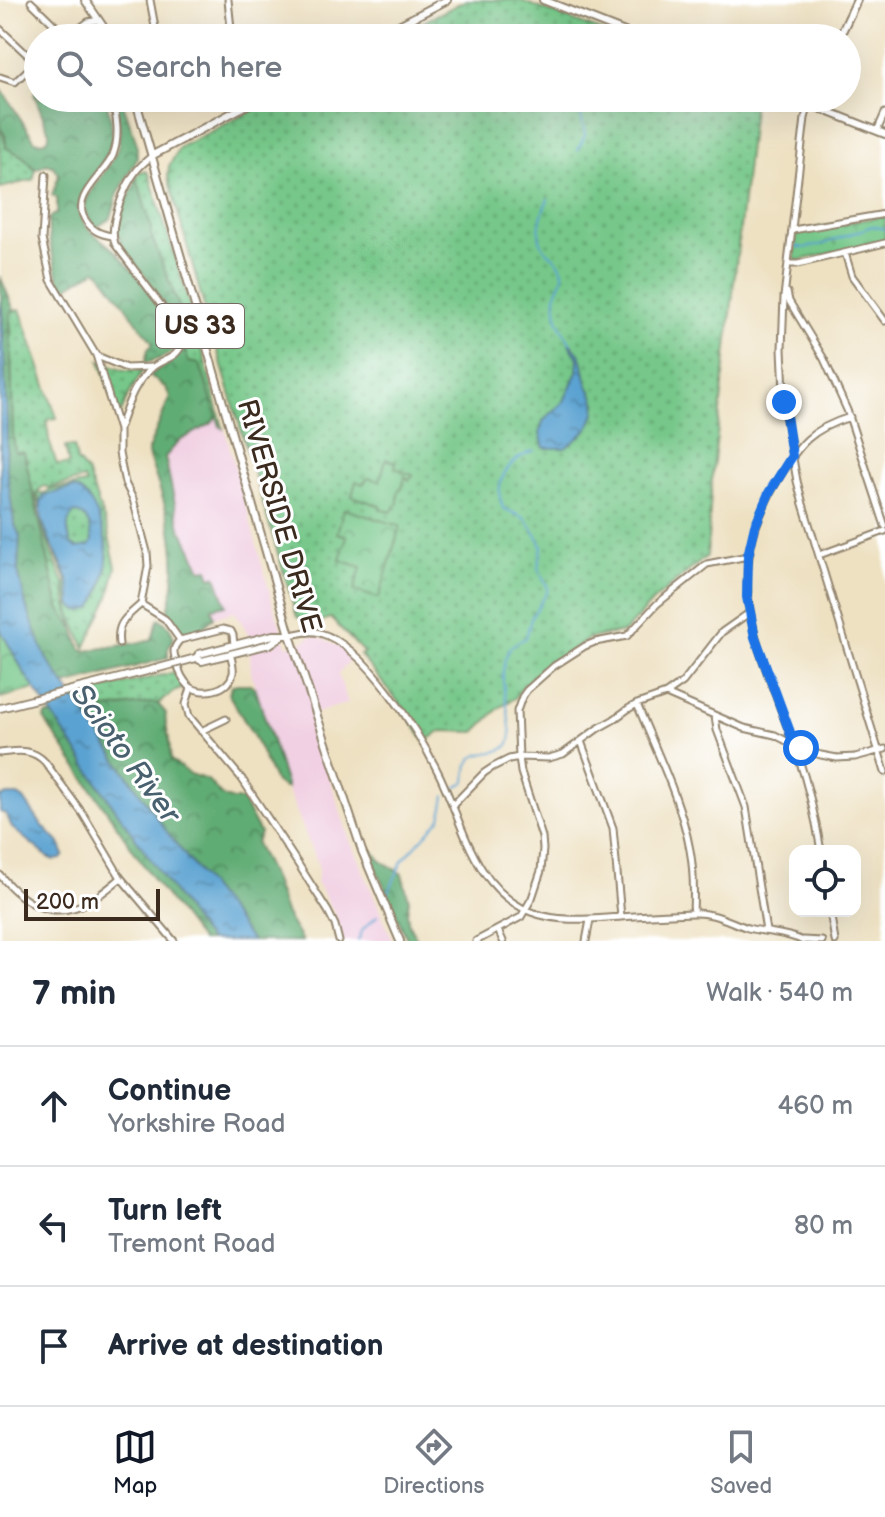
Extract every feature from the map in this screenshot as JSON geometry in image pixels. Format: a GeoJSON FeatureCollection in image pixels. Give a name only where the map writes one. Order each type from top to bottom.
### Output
{"type":"FeatureCollection","features":[{"type":"Feature","properties":{"kind":"main road"},"geometry":{"type":"LineString","coordinates":[[85,0],[102,24]]}},
{"type":"Feature","properties":{"kind":"main road"},"geometry":{"type":"LineString","coordinates":[[401,24],[447,0]]}},
{"type":"Feature","properties":{"kind":"main road"},"geometry":{"type":"LineString","coordinates":[[543,0],[604,24]]}},
{"type":"Feature","properties":{"kind":"main road"},"geometry":{"type":"LineString","coordinates":[[846,24],[857,0]]}},
{"type":"Feature","properties":{"kind":"main road","name":"RIVERSIDE DRIVE"},"geometry":{"type":"LineString","coordinates":[[139,112],[290,635],[359,843],[400,941]]}},
{"type":"Feature","properties":{"kind":"main road"},"geometry":{"type":"LineString","coordinates":[[153,155],[233,112]]}},
{"type":"Feature","properties":{"kind":"main road"},"geometry":{"type":"LineString","coordinates":[[835,112],[881,132]]}},
{"type":"Feature","properties":{"kind":"main road"},"geometry":{"type":"LineString","coordinates":[[2,707],[155,669],[273,635],[290,635]]}},
{"type":"Feature","properties":{"kind":"main road"},"geometry":{"type":"LineString","coordinates":[[196,658],[202,661],[270,644],[282,636]]}},
{"type":"Feature","properties":{"kind":"street"},"geometry":{"type":"LineString","coordinates":[[150,0],[154,24]]}},
{"type":"Feature","properties":{"kind":"street"},"geometry":{"type":"LineString","coordinates":[[228,0],[231,24]]}},
{"type":"Feature","properties":{"kind":"street"},"geometry":{"type":"LineString","coordinates":[[31,2],[54,24]]}},
{"type":"Feature","properties":{"kind":"street"},"geometry":{"type":"LineString","coordinates":[[86,24],[99,20]]}},
{"type":"Feature","properties":{"kind":"street"},"geometry":{"type":"LineString","coordinates":[[0,29],[24,50]]}},
{"type":"Feature","properties":{"kind":"street"},"geometry":{"type":"LineString","coordinates":[[0,77],[15,82],[24,73]]}},
{"type":"Feature","properties":{"kind":"street"},"geometry":{"type":"LineString","coordinates":[[113,236],[94,231],[84,219],[81,209],[84,197],[113,155],[117,129],[115,112]]}},
{"type":"Feature","properties":{"kind":"street"},"geometry":{"type":"LineString","coordinates":[[807,112],[783,323],[785,413],[797,481],[882,750],[885,772]]}},
{"type":"Feature","properties":{"kind":"street"},"geometry":{"type":"LineString","coordinates":[[881,132],[885,113]]}},
{"type":"Feature","properties":{"kind":"street"},"geometry":{"type":"LineString","coordinates":[[96,355],[118,366],[135,368],[152,367],[179,351],[180,340],[161,305],[115,244],[113,236],[128,184],[138,168],[153,155]]}},
{"type":"Feature","properties":{"kind":"street"},"geometry":{"type":"LineString","coordinates":[[46,175],[42,239],[51,280],[96,355],[119,430],[119,453],[125,483],[133,499],[147,552],[148,566],[141,604],[118,628],[119,644]]}},
{"type":"Feature","properties":{"kind":"street"},"geometry":{"type":"LineString","coordinates":[[793,230],[885,214]]}},
{"type":"Feature","properties":{"kind":"street"},"geometry":{"type":"LineString","coordinates":[[789,264],[885,243]]}},
{"type":"Feature","properties":{"kind":"street"},"geometry":{"type":"LineString","coordinates":[[845,253],[852,276],[885,321]]}},
{"type":"Feature","properties":{"kind":"street"},"geometry":{"type":"LineString","coordinates":[[786,287],[789,301],[824,359],[850,417],[885,528],[819,555]]}},
{"type":"Feature","properties":{"kind":"street"},"geometry":{"type":"LineString","coordinates":[[783,323],[795,311]]}},
{"type":"Feature","properties":{"kind":"street"},"geometry":{"type":"LineString","coordinates":[[119,430],[134,390],[152,367]]}},
{"type":"Feature","properties":{"kind":"street"},"geometry":{"type":"LineString","coordinates":[[820,845],[812,800],[749,613],[748,556],[760,513],[792,456],[805,440],[824,426],[850,417]]}},
{"type":"Feature","properties":{"kind":"street"},"geometry":{"type":"LineString","coordinates":[[476,941],[521,917],[541,871],[542,837],[519,757],[517,711],[522,697],[554,666],[590,644],[627,636],[657,604],[707,564],[748,556]]}},
{"type":"Feature","properties":{"kind":"street"},"geometry":{"type":"LineString","coordinates":[[141,604],[165,619],[180,640]]}},
{"type":"Feature","properties":{"kind":"street"},"geometry":{"type":"LineString","coordinates":[[453,805],[484,773],[509,759],[556,757],[570,751],[597,729],[637,704],[666,694],[683,682],[722,632],[749,613]]}},
{"type":"Feature","properties":{"kind":"street"},"geometry":{"type":"LineString","coordinates":[[230,654],[233,674],[226,685],[209,691],[191,688],[183,679],[173,651],[180,640],[227,629],[233,635],[234,645]]}},
{"type":"Feature","properties":{"kind":"street"},"geometry":{"type":"LineString","coordinates":[[290,635],[321,633],[340,642],[364,663],[416,732],[439,773],[473,856],[507,897],[526,909],[556,918],[590,920],[710,913],[743,927],[782,933],[803,941],[822,941]]}},
{"type":"Feature","properties":{"kind":"street"},"geometry":{"type":"LineString","coordinates":[[191,688],[186,704],[189,716],[242,779],[328,911],[339,941]]}},
{"type":"Feature","properties":{"kind":"street"},"geometry":{"type":"LineString","coordinates":[[666,694],[753,731],[775,735],[806,751],[837,758],[882,750]]}},
{"type":"Feature","properties":{"kind":"street"},"geometry":{"type":"LineString","coordinates":[[637,704],[687,837],[694,877],[693,913]]}},
{"type":"Feature","properties":{"kind":"street"},"geometry":{"type":"LineString","coordinates":[[715,716],[717,730],[746,807],[766,931]]}},
{"type":"Feature","properties":{"kind":"street"},"geometry":{"type":"LineString","coordinates":[[201,731],[226,719]]}},
{"type":"Feature","properties":{"kind":"street"},"geometry":{"type":"LineString","coordinates":[[581,741],[613,828],[621,917]]}},
{"type":"Feature","properties":{"kind":"street"},"geometry":{"type":"LineString","coordinates":[[0,753],[26,751],[39,756],[83,814],[121,878],[174,941]]}},
{"type":"Feature","properties":{"kind":"street"},"geometry":{"type":"LineString","coordinates":[[0,875],[23,899],[49,909],[64,909],[90,901],[121,878]]}},
{"type":"Feature","properties":{"kind":"street"},"geometry":{"type":"LineString","coordinates":[[831,917],[835,941]]}},
{"type":"Feature","properties":{"kind":"street"},"geometry":{"type":"LineString","coordinates":[[586,941],[590,920]]}},
{"type":"Feature","properties":{"kind":"street"},"geometry":{"type":"LineString","coordinates":[[498,930],[503,941]]}},
{"type":"Feature","properties":{"kind":"shaded area"},"geometry":{"type":"Polygon","coordinates":[[[217,417],[221,428],[224,427],[287,646],[317,636],[353,657],[338,674],[348,703],[309,715],[349,838],[393,941],[343,941],[334,912],[316,882],[319,868],[287,788],[256,690],[251,672],[249,635],[235,612],[214,617],[212,608],[226,605],[216,576],[211,577],[201,570],[180,528],[166,454],[179,441],[211,424],[217,417]]]}},
{"type":"Feature","properties":{"kind":"green space"},"geometry":{"type":"Polygon","coordinates":[[[466,0],[519,0],[582,24],[420,24],[466,0]]]}},
{"type":"Feature","properties":{"kind":"green space"},"geometry":{"type":"Polygon","coordinates":[[[0,87],[35,141],[46,141],[49,132],[41,112],[108,112],[111,141],[104,160],[82,196],[79,212],[89,229],[133,271],[168,322],[177,345],[163,357],[145,363],[148,349],[153,343],[100,272],[96,270],[63,290],[50,246],[49,226],[49,218],[57,213],[57,198],[52,195],[59,175],[53,166],[47,164],[36,169],[23,156],[8,149],[0,128],[0,87]]]}},
{"type":"Feature","properties":{"kind":"green space"},"geometry":{"type":"Polygon","coordinates":[[[116,112],[126,112],[137,144],[137,158],[117,196],[111,218],[97,227],[86,212],[86,201],[118,147],[116,112]]]}},
{"type":"Feature","properties":{"kind":"green space"},"geometry":{"type":"Polygon","coordinates":[[[249,112],[752,112],[712,477],[707,556],[653,601],[624,632],[590,638],[537,673],[516,697],[499,708],[475,732],[441,731],[425,742],[405,710],[360,655],[364,653],[331,618],[315,623],[297,617],[168,177],[169,166],[180,147],[249,112]]]}},
{"type":"Feature","properties":{"kind":"green space"},"geometry":{"type":"Polygon","coordinates":[[[0,128],[7,148],[36,169],[33,180],[0,188],[0,128]]]}},
{"type":"Feature","properties":{"kind":"green space"},"geometry":{"type":"Polygon","coordinates":[[[141,171],[149,174],[192,313],[223,428],[200,365],[188,362],[183,351],[182,334],[187,327],[151,235],[135,180],[141,171]]]}},
{"type":"Feature","properties":{"kind":"green space"},"geometry":{"type":"Polygon","coordinates":[[[137,179],[151,235],[187,327],[182,334],[148,279],[126,254],[118,235],[123,205],[137,179]]]}},
{"type":"Feature","properties":{"kind":"green space"},"geometry":{"type":"Polygon","coordinates":[[[885,216],[885,241],[797,261],[794,258],[799,231],[885,216]]]}},
{"type":"Feature","properties":{"kind":"green space"},"geometry":{"type":"Polygon","coordinates":[[[0,276],[14,310],[10,313],[15,452],[24,452],[59,608],[85,651],[148,641],[152,639],[160,619],[169,626],[174,638],[168,648],[168,658],[65,685],[46,658],[26,606],[18,571],[20,536],[14,523],[6,464],[0,276]]]}},
{"type":"Feature","properties":{"kind":"green space"},"geometry":{"type":"Polygon","coordinates":[[[20,309],[57,418],[49,419],[47,423],[57,465],[69,464],[65,447],[74,446],[77,461],[87,472],[107,528],[116,567],[109,597],[85,648],[72,618],[66,579],[45,532],[38,495],[49,490],[86,484],[84,479],[50,488],[44,486],[36,495],[39,516],[52,555],[65,585],[66,602],[74,629],[59,608],[24,453],[15,452],[10,313],[20,309]]]}},
{"type":"Feature","properties":{"kind":"green space"},"geometry":{"type":"Polygon","coordinates":[[[183,351],[188,362],[200,364],[217,417],[211,424],[179,441],[165,457],[181,532],[201,570],[208,569],[211,577],[216,576],[226,605],[212,608],[214,617],[211,621],[192,632],[182,632],[166,614],[172,592],[174,551],[168,518],[148,455],[170,397],[166,388],[150,376],[183,351]]]}},
{"type":"Feature","properties":{"kind":"green space"},"geometry":{"type":"Polygon","coordinates":[[[100,361],[125,370],[143,370],[120,415],[118,414],[100,361]]]}},
{"type":"Feature","properties":{"kind":"green space"},"geometry":{"type":"Polygon","coordinates":[[[386,459],[396,462],[395,468],[413,476],[409,480],[405,476],[398,503],[391,512],[352,496],[356,481],[363,484],[368,478],[380,481],[386,459]]]}},
{"type":"Feature","properties":{"kind":"green space"},"geometry":{"type":"Polygon","coordinates":[[[344,509],[400,526],[379,598],[354,591],[361,567],[340,560],[347,536],[337,533],[344,509]]]}},
{"type":"Feature","properties":{"kind":"green space"},"geometry":{"type":"Polygon","coordinates":[[[0,629],[25,674],[35,689],[0,698],[0,629]]]}},
{"type":"Feature","properties":{"kind":"green space"},"geometry":{"type":"Polygon","coordinates":[[[175,672],[186,687],[173,692],[158,704],[91,711],[88,718],[72,696],[175,672]]]}},
{"type":"Feature","properties":{"kind":"green space"},"geometry":{"type":"Polygon","coordinates":[[[250,685],[256,690],[287,788],[275,782],[253,735],[229,695],[231,686],[250,685]]]}},
{"type":"Feature","properties":{"kind":"green space"},"geometry":{"type":"Polygon","coordinates":[[[158,704],[166,713],[171,760],[190,774],[208,780],[222,796],[242,800],[260,833],[257,846],[286,915],[302,941],[252,941],[167,832],[88,718],[91,711],[158,704]]]}},
{"type":"Feature","properties":{"kind":"green space"},"geometry":{"type":"Polygon","coordinates":[[[47,715],[53,715],[118,813],[210,941],[201,941],[155,882],[44,719],[47,715]]]}},
{"type":"Feature","properties":{"kind":"green space"},"geometry":{"type":"Polygon","coordinates":[[[373,851],[380,860],[402,874],[409,900],[409,925],[418,941],[408,941],[369,852],[373,851]]]}},
{"type":"Feature","properties":{"kind":"water"},"geometry":{"type":"Polygon","coordinates":[[[0,301],[7,425],[6,464],[14,523],[20,536],[18,571],[26,606],[46,658],[167,832],[252,941],[210,941],[201,931],[25,674],[0,629],[0,301]]]}},
{"type":"Feature","properties":{"kind":"water"},"geometry":{"type":"Polygon","coordinates":[[[570,343],[583,362],[595,401],[594,415],[582,434],[565,448],[544,448],[540,433],[543,421],[564,401],[577,372],[578,358],[570,343]]]}},
{"type":"Feature","properties":{"kind":"water"},"geometry":{"type":"Polygon","coordinates":[[[73,488],[87,497],[97,514],[107,560],[101,589],[92,608],[83,611],[71,604],[68,579],[41,516],[43,496],[73,488]],[[80,514],[72,516],[68,527],[71,544],[77,548],[89,546],[92,541],[88,523],[80,514]]]}},
{"type":"Feature","properties":{"kind":"water"},"geometry":{"type":"Polygon","coordinates":[[[18,795],[24,799],[59,843],[64,855],[61,859],[49,858],[12,828],[6,814],[0,812],[0,797],[18,795]]]}},
{"type":"Feature","properties":{"kind":"waterway"},"geometry":{"type":"LineString","coordinates":[[578,150],[585,135],[582,112]]}},
{"type":"Feature","properties":{"kind":"waterway"},"geometry":{"type":"LineString","coordinates":[[548,199],[541,217],[540,237],[544,248],[562,269],[556,313],[571,344]]}},
{"type":"Feature","properties":{"kind":"waterway"},"geometry":{"type":"LineString","coordinates":[[796,246],[803,248],[824,244],[872,226],[885,229]]}},
{"type":"Feature","properties":{"kind":"waterway"},"geometry":{"type":"LineString","coordinates":[[453,790],[466,781],[468,765],[473,758],[503,749],[510,740],[503,668],[511,646],[526,638],[531,618],[548,588],[538,568],[542,547],[540,541],[526,519],[503,508],[500,498],[501,480],[510,465],[534,451]]}},
{"type":"Feature","properties":{"kind":"waterway"},"geometry":{"type":"LineString","coordinates":[[388,894],[402,861],[441,818],[445,796]]}},
{"type":"Feature","properties":{"kind":"waterway"},"geometry":{"type":"LineString","coordinates":[[358,941],[363,929],[377,916]]}},
{"type":"Feature","properties":{"kind":"route"},"geometry":{"type":"LineString","coordinates":[[784,402],[792,456],[769,493],[755,526],[748,556],[747,597],[755,637],[795,746],[801,748]]}},
{"type":"Feature","properties":{"kind":"water label","name":"Scioto River"},"geometry":{"type":"Point","coordinates":[125,754]}}]}
